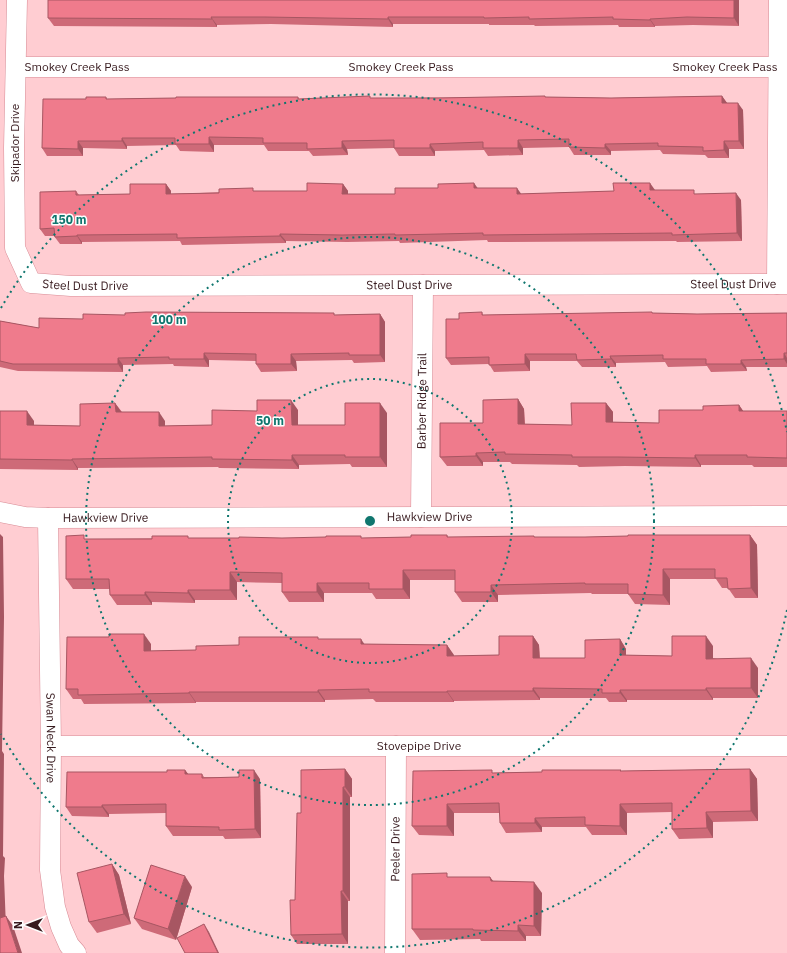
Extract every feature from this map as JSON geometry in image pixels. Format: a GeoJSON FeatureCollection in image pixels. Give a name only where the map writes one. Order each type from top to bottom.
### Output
{"type":"FeatureCollection","features":[{"type":"Feature","properties":{"kind":"street","name":"Skipador Drive"},"geometry":{"type":"LineString","coordinates":[[17,0],[14,148],[15,248],[31,283]]}},
{"type":"Feature","properties":{"kind":"street"},"geometry":{"type":"LineString","coordinates":[[778,0],[783,67],[782,284]]}},
{"type":"Feature","properties":{"kind":"street","name":"Smokey Creek Pass"},"geometry":{"type":"LineString","coordinates":[[16,67],[783,67]]}},
{"type":"Feature","properties":{"kind":"street","name":"Steel Dust Drive"},"geometry":{"type":"LineString","coordinates":[[31,283],[71,286],[782,284]]}},
{"type":"Feature","properties":{"kind":"street","name":"Barber Ridge Trail"},"geometry":{"type":"LineString","coordinates":[[421,517],[423,285]]}},
{"type":"Feature","properties":{"kind":"street","name":"Hawkview Drive"},"geometry":{"type":"LineString","coordinates":[[0,512],[25,517],[48,518],[787,516]]}},
{"type":"Feature","properties":{"kind":"street","name":"Swan Neck Drive"},"geometry":{"type":"LineString","coordinates":[[48,518],[51,746],[50,870],[55,907],[61,927],[69,945],[76,953]]}},
{"type":"Feature","properties":{"kind":"street","name":"Stovepipe Drive"},"geometry":{"type":"LineString","coordinates":[[51,746],[787,746]]}},
{"type":"Feature","properties":{"kind":"street","name":"Peeler Drive"},"geometry":{"type":"LineString","coordinates":[[395,953],[396,746]]}},
{"type":"Feature","properties":{"kind":"building"},"geometry":{"type":"Polygon","coordinates":[[[48,0],[734,0],[734,18],[687,17],[650,20],[613,19],[613,17],[529,19],[529,17],[388,17],[388,19],[265,17],[211,17],[212,19],[48,18],[48,0]]]}},
{"type":"Feature","properties":{"kind":"building"},"geometry":{"type":"Polygon","coordinates":[[[370,96],[370,98],[545,96],[611,98],[722,96],[722,103],[738,103],[739,141],[724,141],[724,150],[703,151],[703,147],[658,146],[658,143],[605,144],[605,148],[569,147],[569,139],[518,140],[518,148],[483,148],[483,142],[430,144],[430,148],[394,148],[394,140],[342,141],[342,148],[307,149],[307,143],[263,143],[263,138],[209,137],[209,144],[175,144],[175,138],[122,138],[122,141],[78,141],[78,149],[42,148],[43,99],[86,99],[86,97],[106,97],[106,99],[176,97],[298,97],[298,99],[370,96]]]}},
{"type":"Feature","properties":{"kind":"building"},"geometry":{"type":"Polygon","coordinates":[[[307,183],[343,184],[342,194],[395,194],[395,188],[438,188],[438,184],[474,183],[474,188],[517,188],[517,194],[614,191],[613,183],[650,183],[650,190],[694,190],[694,194],[736,193],[737,233],[672,235],[672,233],[483,235],[483,233],[395,235],[280,234],[280,236],[177,238],[177,234],[77,235],[55,237],[54,228],[40,229],[40,192],[76,191],[76,195],[130,194],[130,184],[166,184],[166,194],[219,193],[219,189],[253,188],[253,191],[307,191],[307,183]]]}},
{"type":"Feature","properties":{"kind":"building"},"geometry":{"type":"Polygon","coordinates":[[[482,312],[482,315],[652,312],[697,314],[787,313],[787,353],[784,353],[784,359],[741,360],[741,364],[706,364],[706,359],[663,359],[663,355],[610,356],[611,359],[577,360],[576,354],[525,354],[525,364],[489,365],[489,357],[446,358],[446,319],[459,319],[459,313],[482,312]]]}},
{"type":"Feature","properties":{"kind":"building"},"geometry":{"type":"Polygon","coordinates":[[[125,313],[334,313],[334,315],[380,314],[380,355],[349,355],[349,353],[291,354],[291,364],[256,364],[256,354],[204,353],[204,359],[169,359],[169,357],[118,358],[118,364],[13,364],[0,361],[0,321],[39,328],[39,318],[83,319],[83,314],[125,315],[125,313]]]}},
{"type":"Feature","properties":{"kind":"building"},"geometry":{"type":"Polygon","coordinates":[[[518,399],[518,424],[572,425],[571,403],[606,403],[606,422],[659,423],[659,410],[703,410],[703,406],[739,405],[739,411],[787,411],[787,458],[747,457],[747,455],[695,455],[695,458],[572,457],[572,455],[505,454],[505,452],[476,453],[476,456],[440,457],[440,423],[483,423],[483,400],[518,399]]]}},
{"type":"Feature","properties":{"kind":"building"},"geometry":{"type":"Polygon","coordinates":[[[257,400],[291,400],[292,425],[345,425],[345,403],[380,403],[380,457],[345,457],[345,455],[292,455],[292,460],[212,459],[212,457],[72,460],[0,459],[0,411],[27,411],[27,425],[80,426],[80,404],[115,403],[116,412],[159,412],[159,426],[212,425],[212,410],[257,411],[257,400]]]}},
{"type":"Feature","properties":{"kind":"building"},"geometry":{"type":"Polygon","coordinates":[[[84,535],[84,539],[152,539],[152,536],[188,536],[188,538],[282,538],[361,536],[361,538],[411,537],[411,535],[447,535],[447,537],[585,537],[628,535],[750,535],[751,588],[728,589],[727,578],[715,578],[715,569],[663,569],[663,595],[628,594],[628,584],[585,583],[491,585],[491,592],[455,592],[455,570],[403,570],[403,589],[369,589],[369,583],[317,583],[317,592],[282,592],[282,573],[230,572],[230,590],[188,590],[188,593],[145,592],[145,595],[110,595],[109,579],[66,579],[66,536],[84,535]]]}},
{"type":"Feature","properties":{"kind":"building"},"geometry":{"type":"Polygon","coordinates":[[[109,634],[144,634],[144,651],[196,650],[196,646],[239,645],[239,637],[318,637],[318,639],[361,639],[361,644],[447,645],[447,656],[499,655],[499,636],[533,636],[533,658],[585,658],[585,640],[620,639],[620,655],[672,656],[672,636],[706,636],[706,659],[751,658],[751,688],[706,688],[706,690],[620,690],[620,693],[602,693],[602,689],[533,688],[533,691],[369,692],[369,689],[318,690],[318,692],[189,692],[78,695],[78,689],[66,689],[67,637],[109,637],[109,634]]]}},
{"type":"Feature","properties":{"kind":"building"},"geometry":{"type":"Polygon","coordinates":[[[345,769],[345,787],[343,787],[343,891],[341,891],[342,934],[291,935],[290,900],[295,900],[297,813],[301,813],[301,770],[345,769]]]}},
{"type":"Feature","properties":{"kind":"building"},"geometry":{"type":"Polygon","coordinates":[[[750,769],[751,811],[706,812],[707,828],[672,829],[672,803],[620,804],[620,826],[585,825],[585,817],[535,818],[535,823],[500,823],[499,803],[447,804],[447,826],[412,826],[413,771],[492,770],[492,773],[542,772],[542,770],[621,770],[620,771],[750,769]]]}},
{"type":"Feature","properties":{"kind":"building"},"geometry":{"type":"Polygon","coordinates":[[[167,770],[185,770],[185,774],[202,774],[202,778],[239,777],[239,770],[254,770],[255,829],[219,830],[219,827],[166,826],[166,804],[66,807],[67,772],[167,772],[167,770]]]}},
{"type":"Feature","properties":{"kind":"building"},"geometry":{"type":"Polygon","coordinates":[[[112,864],[124,914],[89,922],[77,873],[112,864]]]}},
{"type":"Feature","properties":{"kind":"building"},"geometry":{"type":"Polygon","coordinates":[[[151,865],[185,876],[168,929],[134,918],[151,865]]]}},
{"type":"Feature","properties":{"kind":"building"},"geometry":{"type":"Polygon","coordinates":[[[447,873],[447,877],[490,877],[491,881],[534,882],[534,926],[518,925],[518,931],[412,929],[412,874],[447,873]]]}},
{"type":"Feature","properties":{"kind":"building"},"geometry":{"type":"Polygon","coordinates":[[[6,916],[18,953],[0,953],[0,918],[6,916]]]}},
{"type":"Feature","properties":{"kind":"building"},"geometry":{"type":"Polygon","coordinates":[[[204,924],[218,953],[185,953],[177,938],[204,924]]]}}]}
